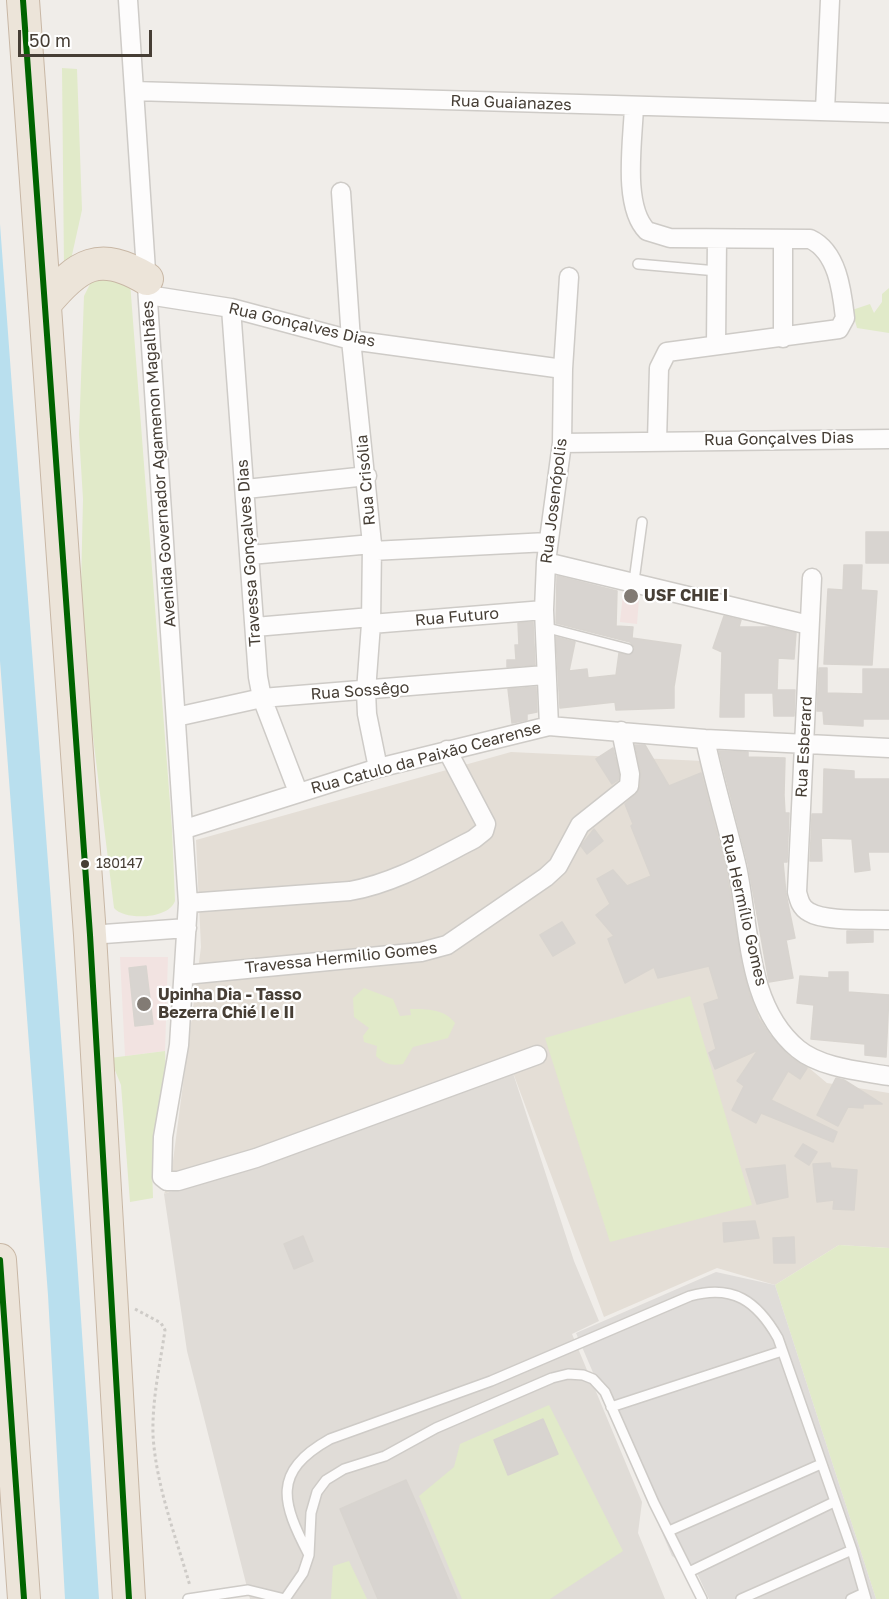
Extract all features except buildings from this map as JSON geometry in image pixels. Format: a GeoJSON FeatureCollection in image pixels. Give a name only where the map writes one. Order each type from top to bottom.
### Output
{"type":"FeatureCollection","features":[{"type":"Feature","properties":{"kind":"highway"},"geometry":{"type":"LineString","coordinates":[[23,0],[90,935],[129,1599]]}},
{"type":"Feature","properties":{"kind":"highway"},"geometry":{"type":"LineString","coordinates":[[45,304],[61,285],[92,265],[118,264],[147,287]]}},
{"type":"Feature","properties":{"kind":"highway"},"geometry":{"type":"LineString","coordinates":[[0,1260],[3,1345],[24,1599]]}},
{"type":"Feature","properties":{"kind":"street","name":"Avenida Governador Agamenon Magalhães"},"geometry":{"type":"LineString","coordinates":[[128,0],[185,829],[188,903],[185,975],[175,1079],[161,1156],[160,1174],[164,1179],[178,1181],[256,1158],[537,1055]]}},
{"type":"Feature","properties":{"kind":"street"},"geometry":{"type":"LineString","coordinates":[[825,110],[830,0]]}},
{"type":"Feature","properties":{"kind":"street","name":"Rua Guaianazes"},"geometry":{"type":"LineString","coordinates":[[134,91],[889,113]]}},
{"type":"Feature","properties":{"kind":"street"},"geometry":{"type":"LineString","coordinates":[[634,106],[631,189],[636,213],[643,227],[659,236],[717,239],[810,239],[820,247],[840,280],[845,318],[838,328],[783,338],[674,350],[662,358],[659,368],[657,441]]}},
{"type":"Feature","properties":{"kind":"street","name":"Rua Crisólia"},"geometry":{"type":"LineString","coordinates":[[341,192],[351,339],[367,476],[372,547],[371,621],[366,691],[367,714],[378,768]]}},
{"type":"Feature","properties":{"kind":"street"},"geometry":{"type":"LineString","coordinates":[[716,345],[717,239]]}},
{"type":"Feature","properties":{"kind":"street"},"geometry":{"type":"LineString","coordinates":[[783,240],[783,338]]}},
{"type":"Feature","properties":{"kind":"street","name":"Rua Josenópolis"},"geometry":{"type":"LineString","coordinates":[[549,726],[545,675],[546,562],[562,443],[563,369],[570,277]]}},
{"type":"Feature","properties":{"kind":"street","name":"Rua Gonçalves Dias"},"geometry":{"type":"LineString","coordinates":[[147,287],[351,339],[563,369]]}},
{"type":"Feature","properties":{"kind":"street","name":"Travessa Gonçalves Dias"},"geometry":{"type":"LineString","coordinates":[[231,308],[258,677],[262,698],[298,792]]}},
{"type":"Feature","properties":{"kind":"street","name":"Rua Gonçalves Dias"},"geometry":{"type":"LineString","coordinates":[[562,443],[889,439]]}},
{"type":"Feature","properties":{"kind":"street"},"geometry":{"type":"LineString","coordinates":[[246,489],[367,476]]}},
{"type":"Feature","properties":{"kind":"street"},"geometry":{"type":"LineString","coordinates":[[250,555],[372,547],[548,542]]}},
{"type":"Feature","properties":{"kind":"street"},"geometry":{"type":"LineString","coordinates":[[546,562],[809,624]]}},
{"type":"Feature","properties":{"kind":"street","name":"Rua Esberard"},"geometry":{"type":"LineString","coordinates":[[812,578],[797,892],[800,903],[808,912],[821,916],[889,920]]}},
{"type":"Feature","properties":{"kind":"street","name":"Rua Futuro"},"geometry":{"type":"LineString","coordinates":[[255,627],[371,621],[544,619]]}},
{"type":"Feature","properties":{"kind":"street","name":"Rua Sossêgo"},"geometry":{"type":"LineString","coordinates":[[176,717],[262,698],[545,675]]}},
{"type":"Feature","properties":{"kind":"street","name":"Rua Catulo da Paixão Cearense"},"geometry":{"type":"LineString","coordinates":[[185,829],[378,768],[549,726],[705,739],[889,748]]}},
{"type":"Feature","properties":{"kind":"street","name":"Travessa Hermilio Gomes"},"geometry":{"type":"LineString","coordinates":[[185,975],[421,952],[447,945],[553,871],[580,825],[627,789],[630,774],[621,731]]}},
{"type":"Feature","properties":{"kind":"street","name":"Rua Hermílio Gomes"},"geometry":{"type":"LineString","coordinates":[[705,739],[737,866],[752,961],[771,1014],[782,1034],[800,1050],[843,1067],[889,1076]]}},
{"type":"Feature","properties":{"kind":"street"},"geometry":{"type":"LineString","coordinates":[[188,903],[350,891],[375,887],[393,881],[474,839],[484,831],[486,824],[447,750]]}},
{"type":"Feature","properties":{"kind":"street"},"geometry":{"type":"LineString","coordinates":[[90,935],[187,928]]}},
{"type":"Feature","properties":{"kind":"lane"},"geometry":{"type":"LineString","coordinates":[[638,264],[717,271]]}},
{"type":"Feature","properties":{"kind":"lane"},"geometry":{"type":"LineString","coordinates":[[634,581],[642,522]]}},
{"type":"Feature","properties":{"kind":"lane"},"geometry":{"type":"LineString","coordinates":[[544,619],[628,649]]}},
{"type":"Feature","properties":{"kind":"lane"},"geometry":{"type":"LineString","coordinates":[[309,1555],[292,1522],[288,1480],[293,1468],[310,1450],[330,1439],[474,1388],[690,1296],[707,1292],[738,1296],[754,1306],[768,1321],[782,1351],[852,1550],[865,1596],[851,1599]]}},
{"type":"Feature","properties":{"kind":"lane"},"geometry":{"type":"LineString","coordinates":[[611,1407],[782,1351]]}},
{"type":"Feature","properties":{"kind":"lane"},"geometry":{"type":"LineString","coordinates":[[188,1599],[248,1590],[285,1599],[303,1573],[309,1555],[311,1513],[317,1492],[326,1480],[344,1469],[385,1456],[436,1428],[560,1376],[583,1375],[593,1379],[605,1392],[702,1599]]}},
{"type":"Feature","properties":{"kind":"lane"},"geometry":{"type":"LineString","coordinates":[[669,1531],[820,1464]]}},
{"type":"Feature","properties":{"kind":"lane"},"geometry":{"type":"LineString","coordinates":[[688,1572],[834,1502]]}},
{"type":"Feature","properties":{"kind":"lane"},"geometry":{"type":"LineString","coordinates":[[741,1599],[852,1550]]}},
{"type":"Feature","properties":{"kind":"path"},"geometry":{"type":"LineString","coordinates":[[131,1302],[137,1311],[161,1323],[165,1330],[154,1406],[153,1436],[160,1483],[194,1598]]}},
{"type":"Feature","properties":{"kind":"shaded area","name":"USF CHIE I"},"geometry":{"type":"Polygon","coordinates":[[[624,585],[640,587],[637,624],[620,622],[624,585]]]}},
{"type":"Feature","properties":{"kind":"shaded area"},"geometry":{"type":"Polygon","coordinates":[[[511,752],[703,761],[766,1032],[827,1083],[889,1093],[889,1248],[839,1245],[775,1285],[717,1268],[604,1317],[512,1070],[164,1194],[171,1176],[201,947],[196,840],[511,752]]]}},
{"type":"Feature","properties":{"kind":"shaded area","name":"Upinha Dia - Tasso Bezerra Chié I e II"},"geometry":{"type":"Polygon","coordinates":[[[120,957],[168,957],[165,1051],[125,1056],[120,957]]]}},
{"type":"Feature","properties":{"kind":"shaded area"},"geometry":{"type":"Polygon","coordinates":[[[512,1070],[574,1261],[599,1321],[572,1334],[642,1502],[638,1533],[665,1599],[250,1599],[187,1351],[164,1194],[512,1070]]]}},
{"type":"Feature","properties":{"kind":"shaded area"},"geometry":{"type":"Polygon","coordinates":[[[716,1272],[775,1285],[876,1599],[709,1599],[697,1573],[672,1556],[576,1333],[716,1272]]]}},
{"type":"Feature","properties":{"kind":"green space"},"geometry":{"type":"Polygon","coordinates":[[[62,68],[77,69],[82,210],[70,264],[64,268],[62,68]]]}},
{"type":"Feature","properties":{"kind":"green space"},"geometry":{"type":"Polygon","coordinates":[[[94,276],[130,282],[172,829],[175,901],[164,912],[146,916],[127,915],[114,908],[90,712],[81,587],[83,499],[79,434],[84,296],[94,276]]]}},
{"type":"Feature","properties":{"kind":"green space"},"geometry":{"type":"Polygon","coordinates":[[[889,288],[889,333],[857,328],[852,310],[870,304],[874,313],[882,302],[882,294],[889,288]]]}},
{"type":"Feature","properties":{"kind":"green space"},"geometry":{"type":"Polygon","coordinates":[[[364,988],[393,999],[400,1016],[411,1015],[410,1009],[441,1012],[455,1023],[448,1038],[413,1047],[403,1064],[388,1064],[382,1061],[376,1056],[377,1046],[364,1042],[363,1036],[369,1028],[354,1017],[353,998],[364,988]]]}},
{"type":"Feature","properties":{"kind":"green space"},"geometry":{"type":"Polygon","coordinates":[[[690,996],[752,1205],[610,1242],[545,1038],[690,996]]]}},
{"type":"Feature","properties":{"kind":"green space"},"geometry":{"type":"Polygon","coordinates":[[[165,1051],[167,1098],[152,1164],[153,1198],[130,1202],[121,1085],[110,1058],[165,1051]]]}},
{"type":"Feature","properties":{"kind":"green space"},"geometry":{"type":"Polygon","coordinates":[[[839,1245],[889,1248],[889,1599],[876,1599],[775,1285],[839,1245]]]}},
{"type":"Feature","properties":{"kind":"green space"},"geometry":{"type":"Polygon","coordinates":[[[549,1405],[623,1551],[550,1599],[462,1599],[419,1496],[454,1467],[460,1444],[549,1405]]]}},
{"type":"Feature","properties":{"kind":"green space"},"geometry":{"type":"Polygon","coordinates":[[[349,1561],[367,1599],[331,1599],[333,1566],[349,1561]]]}},
{"type":"Feature","properties":{"kind":"water"},"geometry":{"type":"Polygon","coordinates":[[[0,224],[65,1083],[99,1599],[65,1599],[48,1295],[0,661],[0,224]]]}},
{"type":"Feature","properties":{"kind":"transit line"},"geometry":{"type":"LineString","coordinates":[[23,0],[90,935],[129,1599]]}},
{"type":"Feature","properties":{"kind":"transit line"},"geometry":{"type":"LineString","coordinates":[[0,1260],[24,1599]]}},
{"type":"Feature","properties":{"kind":"place","name":"USF CHIE I"},"geometry":{"type":"Point","coordinates":[631,596]}},
{"type":"Feature","properties":{"kind":"place","name":"180147"},"geometry":{"type":"Point","coordinates":[85,864]}},
{"type":"Feature","properties":{"kind":"place","name":"Upinha Dia - Tasso Bezerra Chié I e II"},"geometry":{"type":"Point","coordinates":[144,1004]}}]}
